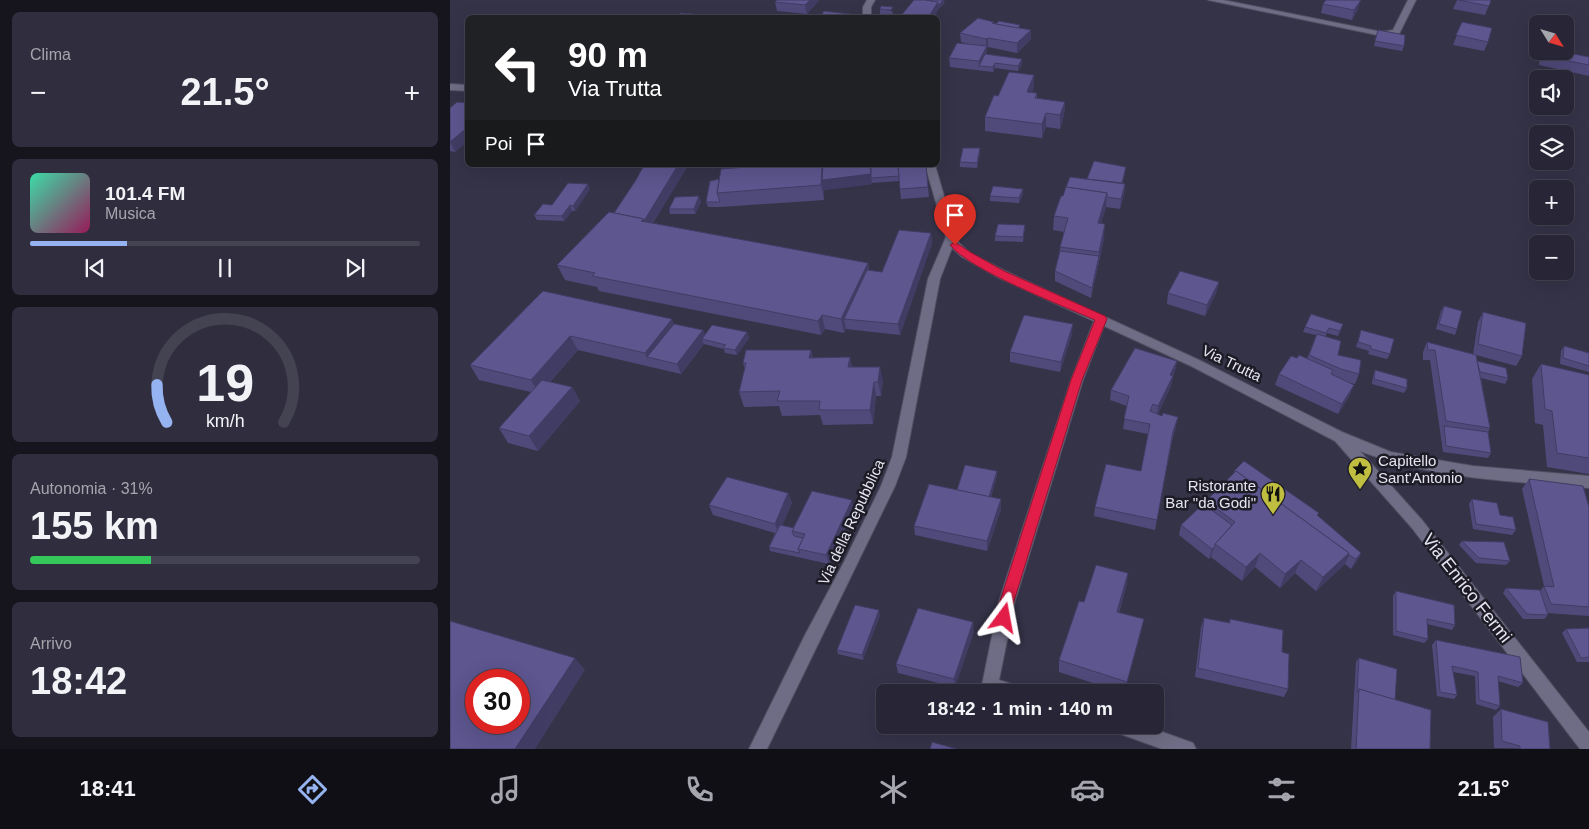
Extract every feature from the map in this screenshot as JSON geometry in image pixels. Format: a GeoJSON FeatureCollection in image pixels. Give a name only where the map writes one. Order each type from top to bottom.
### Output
{"type":"FeatureCollection","features":[{"type":"Feature","properties":{"kind":"street"},"geometry":{"type":"LineString","coordinates":[[867,15],[867,7],[872,0]]}},
{"type":"Feature","properties":{"kind":"street"},"geometry":{"type":"LineString","coordinates":[[1212,0],[1382,34],[1396,32],[1412,0]]}},
{"type":"Feature","properties":{"kind":"street"},"geometry":{"type":"LineString","coordinates":[[450,87],[465,88]]}},
{"type":"Feature","properties":{"kind":"street","name":"Via Trutta"},"geometry":{"type":"LineString","coordinates":[[931,167],[951,237],[955,245],[976,260],[1261,395],[1337,436],[1390,457],[1473,472],[1589,482]]}},
{"type":"Feature","properties":{"kind":"street","name":"Via della Repubblica"},"geometry":{"type":"LineString","coordinates":[[758,749],[857,551],[900,457],[934,279],[951,237]]}},
{"type":"Feature","properties":{"kind":"street"},"geometry":{"type":"LineString","coordinates":[[990,684],[1007,601],[1077,380],[1102,319]]}},
{"type":"Feature","properties":{"kind":"street","name":"Via Enrico Fermi"},"geometry":{"type":"LineString","coordinates":[[1337,436],[1417,524],[1589,746]]}},
{"type":"Feature","properties":{"kind":"street"},"geometry":{"type":"LineString","coordinates":[[1144,734],[1187,749]]}},
{"type":"Feature","properties":{"kind":"building"},"geometry":{"type":"Polygon","coordinates":[[[777,0],[810,0],[805,5],[775,2],[777,0]]]}},
{"type":"Feature","properties":{"kind":"building"},"geometry":{"type":"Polygon","coordinates":[[[914,0],[938,2],[930,15],[902,15],[914,0]]]}},
{"type":"Feature","properties":{"kind":"building"},"geometry":{"type":"Polygon","coordinates":[[[926,0],[943,0],[938,6],[938,2],[926,0]]]}},
{"type":"Feature","properties":{"kind":"building"},"geometry":{"type":"Polygon","coordinates":[[[1326,0],[1361,0],[1354,10],[1323,4],[1326,0]]]}},
{"type":"Feature","properties":{"kind":"building"},"geometry":{"type":"Polygon","coordinates":[[[1459,0],[1491,0],[1489,6],[1459,0]]]}},
{"type":"Feature","properties":{"kind":"building"},"geometry":{"type":"Polygon","coordinates":[[[881,6],[893,7],[891,10],[880,9],[881,6]]]}},
{"type":"Feature","properties":{"kind":"building"},"geometry":{"type":"Polygon","coordinates":[[[824,11],[850,14],[849,15],[821,15],[824,11]]]}},
{"type":"Feature","properties":{"kind":"building"},"geometry":{"type":"Polygon","coordinates":[[[681,13],[693,14],[692,15],[679,15],[681,13]]]}},
{"type":"Feature","properties":{"kind":"building"},"geometry":{"type":"Polygon","coordinates":[[[978,18],[994,22],[992,23],[1031,30],[1017,43],[960,33],[978,18]]]}},
{"type":"Feature","properties":{"kind":"building"},"geometry":{"type":"Polygon","coordinates":[[[999,21],[1020,25],[1018,28],[996,24],[999,21]]]}},
{"type":"Feature","properties":{"kind":"building"},"geometry":{"type":"Polygon","coordinates":[[[1462,22],[1492,28],[1488,42],[1456,35],[1462,22]]]}},
{"type":"Feature","properties":{"kind":"building"},"geometry":{"type":"Polygon","coordinates":[[[1378,30],[1405,35],[1404,46],[1375,41],[1378,30]]]}},
{"type":"Feature","properties":{"kind":"building"},"geometry":{"type":"Polygon","coordinates":[[[957,43],[987,46],[979,61],[949,58],[957,43]]]}},
{"type":"Feature","properties":{"kind":"building"},"geometry":{"type":"Polygon","coordinates":[[[985,54],[1022,59],[1018,66],[995,63],[993,67],[979,66],[985,54]]]}},
{"type":"Feature","properties":{"kind":"building"},"geometry":{"type":"Polygon","coordinates":[[[1574,54],[1589,57],[1589,65],[1563,60],[1574,60],[1574,54]]]}},
{"type":"Feature","properties":{"kind":"building"},"geometry":{"type":"Polygon","coordinates":[[[1009,72],[1034,75],[1027,92],[1037,93],[1035,98],[1065,102],[1060,115],[1046,113],[1042,124],[985,117],[994,95],[998,96],[1009,72]]]}},
{"type":"Feature","properties":{"kind":"building"},"geometry":{"type":"Polygon","coordinates":[[[457,102],[465,103],[465,130],[450,142],[450,108],[457,102]]]}},
{"type":"Feature","properties":{"kind":"building"},"geometry":{"type":"Polygon","coordinates":[[[963,148],[980,148],[977,163],[960,162],[963,148]]]}},
{"type":"Feature","properties":{"kind":"building"},"geometry":{"type":"Polygon","coordinates":[[[1094,161],[1126,167],[1122,183],[1087,179],[1094,161]]]}},
{"type":"Feature","properties":{"kind":"building"},"geometry":{"type":"Polygon","coordinates":[[[643,167],[677,167],[644,221],[644,219],[614,213],[643,167]]]}},
{"type":"Feature","properties":{"kind":"building"},"geometry":{"type":"Polygon","coordinates":[[[822,167],[821,185],[717,193],[721,169],[822,167]]]}},
{"type":"Feature","properties":{"kind":"building"},"geometry":{"type":"Polygon","coordinates":[[[823,167],[870,167],[871,174],[822,180],[823,167]]]}},
{"type":"Feature","properties":{"kind":"building"},"geometry":{"type":"Polygon","coordinates":[[[871,167],[898,167],[899,176],[871,178],[871,167]]]}},
{"type":"Feature","properties":{"kind":"building"},"geometry":{"type":"Polygon","coordinates":[[[898,167],[926,167],[928,187],[900,189],[898,167]]]}},
{"type":"Feature","properties":{"kind":"building"},"geometry":{"type":"Polygon","coordinates":[[[1070,177],[1125,184],[1121,199],[1107,197],[1107,193],[1066,187],[1070,177]]]}},
{"type":"Feature","properties":{"kind":"building"},"geometry":{"type":"Polygon","coordinates":[[[719,179],[717,193],[720,202],[706,202],[710,181],[719,179]]]}},
{"type":"Feature","properties":{"kind":"building"},"geometry":{"type":"Polygon","coordinates":[[[568,183],[588,184],[573,206],[570,205],[562,216],[534,215],[543,204],[552,205],[568,183]]]}},
{"type":"Feature","properties":{"kind":"building"},"geometry":{"type":"Polygon","coordinates":[[[993,186],[1023,189],[1019,198],[990,196],[993,186]]]}},
{"type":"Feature","properties":{"kind":"building"},"geometry":{"type":"Polygon","coordinates":[[[1066,187],[1107,193],[1098,223],[1105,224],[1099,252],[1060,247],[1068,218],[1054,216],[1066,187]]]}},
{"type":"Feature","properties":{"kind":"building"},"geometry":{"type":"Polygon","coordinates":[[[699,196],[694,209],[669,209],[675,197],[699,196]]]}},
{"type":"Feature","properties":{"kind":"building"},"geometry":{"type":"Polygon","coordinates":[[[609,212],[644,219],[641,221],[868,263],[841,319],[822,315],[818,321],[592,276],[595,273],[557,265],[609,212]]]}},
{"type":"Feature","properties":{"kind":"building"},"geometry":{"type":"Polygon","coordinates":[[[998,224],[1025,225],[1023,237],[995,236],[998,224]]]}},
{"type":"Feature","properties":{"kind":"building"},"geometry":{"type":"Polygon","coordinates":[[[899,230],[931,233],[898,324],[844,319],[867,270],[882,272],[899,230]]]}},
{"type":"Feature","properties":{"kind":"building"},"geometry":{"type":"Polygon","coordinates":[[[1060,251],[1099,256],[1092,288],[1055,271],[1060,251]]]}},
{"type":"Feature","properties":{"kind":"building"},"geometry":{"type":"Polygon","coordinates":[[[1180,271],[1219,282],[1207,305],[1168,293],[1180,271]]]}},
{"type":"Feature","properties":{"kind":"building"},"geometry":{"type":"Polygon","coordinates":[[[543,291],[672,319],[645,353],[570,336],[531,380],[470,365],[543,291]]]}},
{"type":"Feature","properties":{"kind":"building"},"geometry":{"type":"Polygon","coordinates":[[[1444,306],[1462,311],[1457,329],[1439,324],[1444,306]]]}},
{"type":"Feature","properties":{"kind":"building"},"geometry":{"type":"Polygon","coordinates":[[[1483,312],[1526,323],[1522,356],[1478,344],[1483,312]]]}},
{"type":"Feature","properties":{"kind":"building"},"geometry":{"type":"Polygon","coordinates":[[[1311,314],[1343,324],[1340,331],[1329,328],[1326,333],[1305,327],[1311,314]]]}},
{"type":"Feature","properties":{"kind":"building"},"geometry":{"type":"Polygon","coordinates":[[[1024,315],[1073,324],[1061,362],[1010,352],[1024,315]]]}},
{"type":"Feature","properties":{"kind":"building"},"geometry":{"type":"Polygon","coordinates":[[[674,324],[703,330],[677,364],[647,357],[674,324]]]}},
{"type":"Feature","properties":{"kind":"building"},"geometry":{"type":"Polygon","coordinates":[[[712,325],[747,332],[735,350],[723,348],[726,345],[702,339],[712,325]]]}},
{"type":"Feature","properties":{"kind":"building"},"geometry":{"type":"Polygon","coordinates":[[[1361,330],[1394,339],[1390,354],[1371,349],[1371,346],[1358,342],[1361,330]]]}},
{"type":"Feature","properties":{"kind":"building"},"geometry":{"type":"Polygon","coordinates":[[[1317,334],[1341,341],[1338,355],[1361,360],[1359,374],[1341,369],[1309,355],[1317,334]]]}},
{"type":"Feature","properties":{"kind":"building"},"geometry":{"type":"Polygon","coordinates":[[[1427,342],[1476,355],[1490,428],[1446,421],[1435,350],[1428,350],[1427,342]]]}},
{"type":"Feature","properties":{"kind":"building"},"geometry":{"type":"Polygon","coordinates":[[[1564,346],[1589,353],[1589,366],[1563,358],[1564,346]]]}},
{"type":"Feature","properties":{"kind":"building"},"geometry":{"type":"Polygon","coordinates":[[[1135,348],[1177,361],[1170,375],[1173,376],[1158,406],[1153,404],[1150,411],[1162,416],[1163,413],[1178,417],[1173,432],[1157,520],[1095,507],[1106,464],[1141,471],[1150,424],[1124,419],[1129,396],[1111,390],[1135,348]]]}},
{"type":"Feature","properties":{"kind":"building"},"geometry":{"type":"Polygon","coordinates":[[[746,350],[811,350],[809,358],[850,357],[848,367],[880,367],[878,382],[874,382],[870,410],[819,410],[820,401],[777,401],[780,391],[739,392],[746,363],[743,363],[746,350]]]}},
{"type":"Feature","properties":{"kind":"building"},"geometry":{"type":"Polygon","coordinates":[[[1299,355],[1333,370],[1331,374],[1354,385],[1342,404],[1279,374],[1291,356],[1297,358],[1299,355]]]}},
{"type":"Feature","properties":{"kind":"building"},"geometry":{"type":"Polygon","coordinates":[[[1477,361],[1506,368],[1508,378],[1480,372],[1477,361]]]}},
{"type":"Feature","properties":{"kind":"building"},"geometry":{"type":"Polygon","coordinates":[[[1541,364],[1589,375],[1589,458],[1557,453],[1552,411],[1545,409],[1541,364]]]}},
{"type":"Feature","properties":{"kind":"building"},"geometry":{"type":"Polygon","coordinates":[[[1375,370],[1407,379],[1407,388],[1374,379],[1375,370]]]}},
{"type":"Feature","properties":{"kind":"building"},"geometry":{"type":"Polygon","coordinates":[[[542,380],[572,387],[529,436],[499,428],[542,380]]]}},
{"type":"Feature","properties":{"kind":"building"},"geometry":{"type":"Polygon","coordinates":[[[1444,426],[1488,432],[1491,453],[1446,446],[1444,426]]]}},
{"type":"Feature","properties":{"kind":"building"},"geometry":{"type":"Polygon","coordinates":[[[1244,461],[1319,513],[1317,515],[1361,553],[1356,559],[1349,555],[1347,557],[1349,553],[1235,472],[1244,461]]]}},
{"type":"Feature","properties":{"kind":"building"},"geometry":{"type":"Polygon","coordinates":[[[965,465],[997,471],[989,497],[957,490],[965,465]]]}},
{"type":"Feature","properties":{"kind":"building"},"geometry":{"type":"Polygon","coordinates":[[[1236,471],[1349,553],[1323,577],[1301,560],[1285,574],[1260,553],[1246,567],[1215,544],[1235,522],[1206,501],[1236,471]]]}},
{"type":"Feature","properties":{"kind":"building"},"geometry":{"type":"Polygon","coordinates":[[[727,477],[788,493],[775,524],[709,505],[727,477]]]}},
{"type":"Feature","properties":{"kind":"building"},"geometry":{"type":"Polygon","coordinates":[[[1529,479],[1583,486],[1589,507],[1589,607],[1551,604],[1544,586],[1554,587],[1529,479]]]}},
{"type":"Feature","properties":{"kind":"building"},"geometry":{"type":"Polygon","coordinates":[[[929,484],[1001,499],[987,541],[914,526],[929,484]]]}},
{"type":"Feature","properties":{"kind":"building"},"geometry":{"type":"Polygon","coordinates":[[[812,491],[852,500],[826,555],[798,549],[805,534],[792,531],[812,491]]]}},
{"type":"Feature","properties":{"kind":"building"},"geometry":{"type":"Polygon","coordinates":[[[1472,499],[1497,503],[1500,515],[1513,517],[1516,530],[1476,524],[1472,499]]]}},
{"type":"Feature","properties":{"kind":"building"},"geometry":{"type":"Polygon","coordinates":[[[1203,504],[1232,525],[1212,549],[1181,525],[1203,504]]]}},
{"type":"Feature","properties":{"kind":"building"},"geometry":{"type":"Polygon","coordinates":[[[780,525],[794,528],[792,531],[794,536],[803,538],[798,549],[800,553],[769,547],[780,525]]]}},
{"type":"Feature","properties":{"kind":"building"},"geometry":{"type":"Polygon","coordinates":[[[1462,541],[1504,542],[1510,561],[1479,558],[1462,541]]]}},
{"type":"Feature","properties":{"kind":"building"},"geometry":{"type":"Polygon","coordinates":[[[1096,565],[1128,573],[1117,612],[1144,619],[1127,682],[1059,660],[1079,601],[1084,602],[1096,565]]]}},
{"type":"Feature","properties":{"kind":"building"},"geometry":{"type":"Polygon","coordinates":[[[1506,588],[1540,590],[1548,615],[1527,614],[1506,588]]]}},
{"type":"Feature","properties":{"kind":"building"},"geometry":{"type":"Polygon","coordinates":[[[1396,591],[1454,605],[1455,625],[1427,619],[1428,639],[1396,631],[1396,591]]]}},
{"type":"Feature","properties":{"kind":"building"},"geometry":{"type":"Polygon","coordinates":[[[855,605],[879,610],[862,655],[837,650],[855,605]]]}},
{"type":"Feature","properties":{"kind":"building"},"geometry":{"type":"Polygon","coordinates":[[[918,608],[973,622],[954,679],[896,664],[918,608]]]}},
{"type":"Feature","properties":{"kind":"building"},"geometry":{"type":"Polygon","coordinates":[[[1204,618],[1230,623],[1230,619],[1283,630],[1282,652],[1289,654],[1288,689],[1198,668],[1204,618]]]}},
{"type":"Feature","properties":{"kind":"building"},"geometry":{"type":"Polygon","coordinates":[[[450,621],[575,658],[530,726],[530,669],[465,669],[465,734],[525,734],[515,749],[450,749],[450,621]]]}},
{"type":"Feature","properties":{"kind":"building"},"geometry":{"type":"Polygon","coordinates":[[[1589,628],[1589,657],[1581,658],[1566,629],[1589,628]]]}},
{"type":"Feature","properties":{"kind":"building"},"geometry":{"type":"Polygon","coordinates":[[[1436,640],[1520,657],[1523,683],[1498,676],[1500,706],[1479,700],[1478,672],[1452,666],[1457,695],[1440,692],[1436,640]]]}},
{"type":"Feature","properties":{"kind":"building"},"geometry":{"type":"Polygon","coordinates":[[[1359,658],[1397,669],[1395,700],[1359,689],[1357,693],[1359,658]]]}},
{"type":"Feature","properties":{"kind":"building"},"geometry":{"type":"Polygon","coordinates":[[[1359,689],[1431,710],[1430,749],[1356,749],[1359,689]]]}},
{"type":"Feature","properties":{"kind":"building"},"geometry":{"type":"Polygon","coordinates":[[[1501,709],[1548,722],[1550,749],[1520,749],[1520,746],[1502,741],[1501,709]]]}},
{"type":"Feature","properties":{"kind":"building"},"geometry":{"type":"Polygon","coordinates":[[[932,742],[957,749],[930,749],[932,742]]]}},
{"type":"Feature","properties":{"kind":"place","name":"Capitello Sant'Antonio"},"geometry":{"type":"Point","coordinates":[1360,490]}},
{"type":"Feature","properties":{"kind":"place","name":"Ristorante Bar \"da Godi\""},"geometry":{"type":"Point","coordinates":[1273,515]}},
{"type":"Feature","properties":{"kind":"route"},"geometry":{"type":"LineString","coordinates":[[955,245],[966,255],[1001,274],[1102,319],[1077,380],[1007,601],[1004,618]]}}]}
